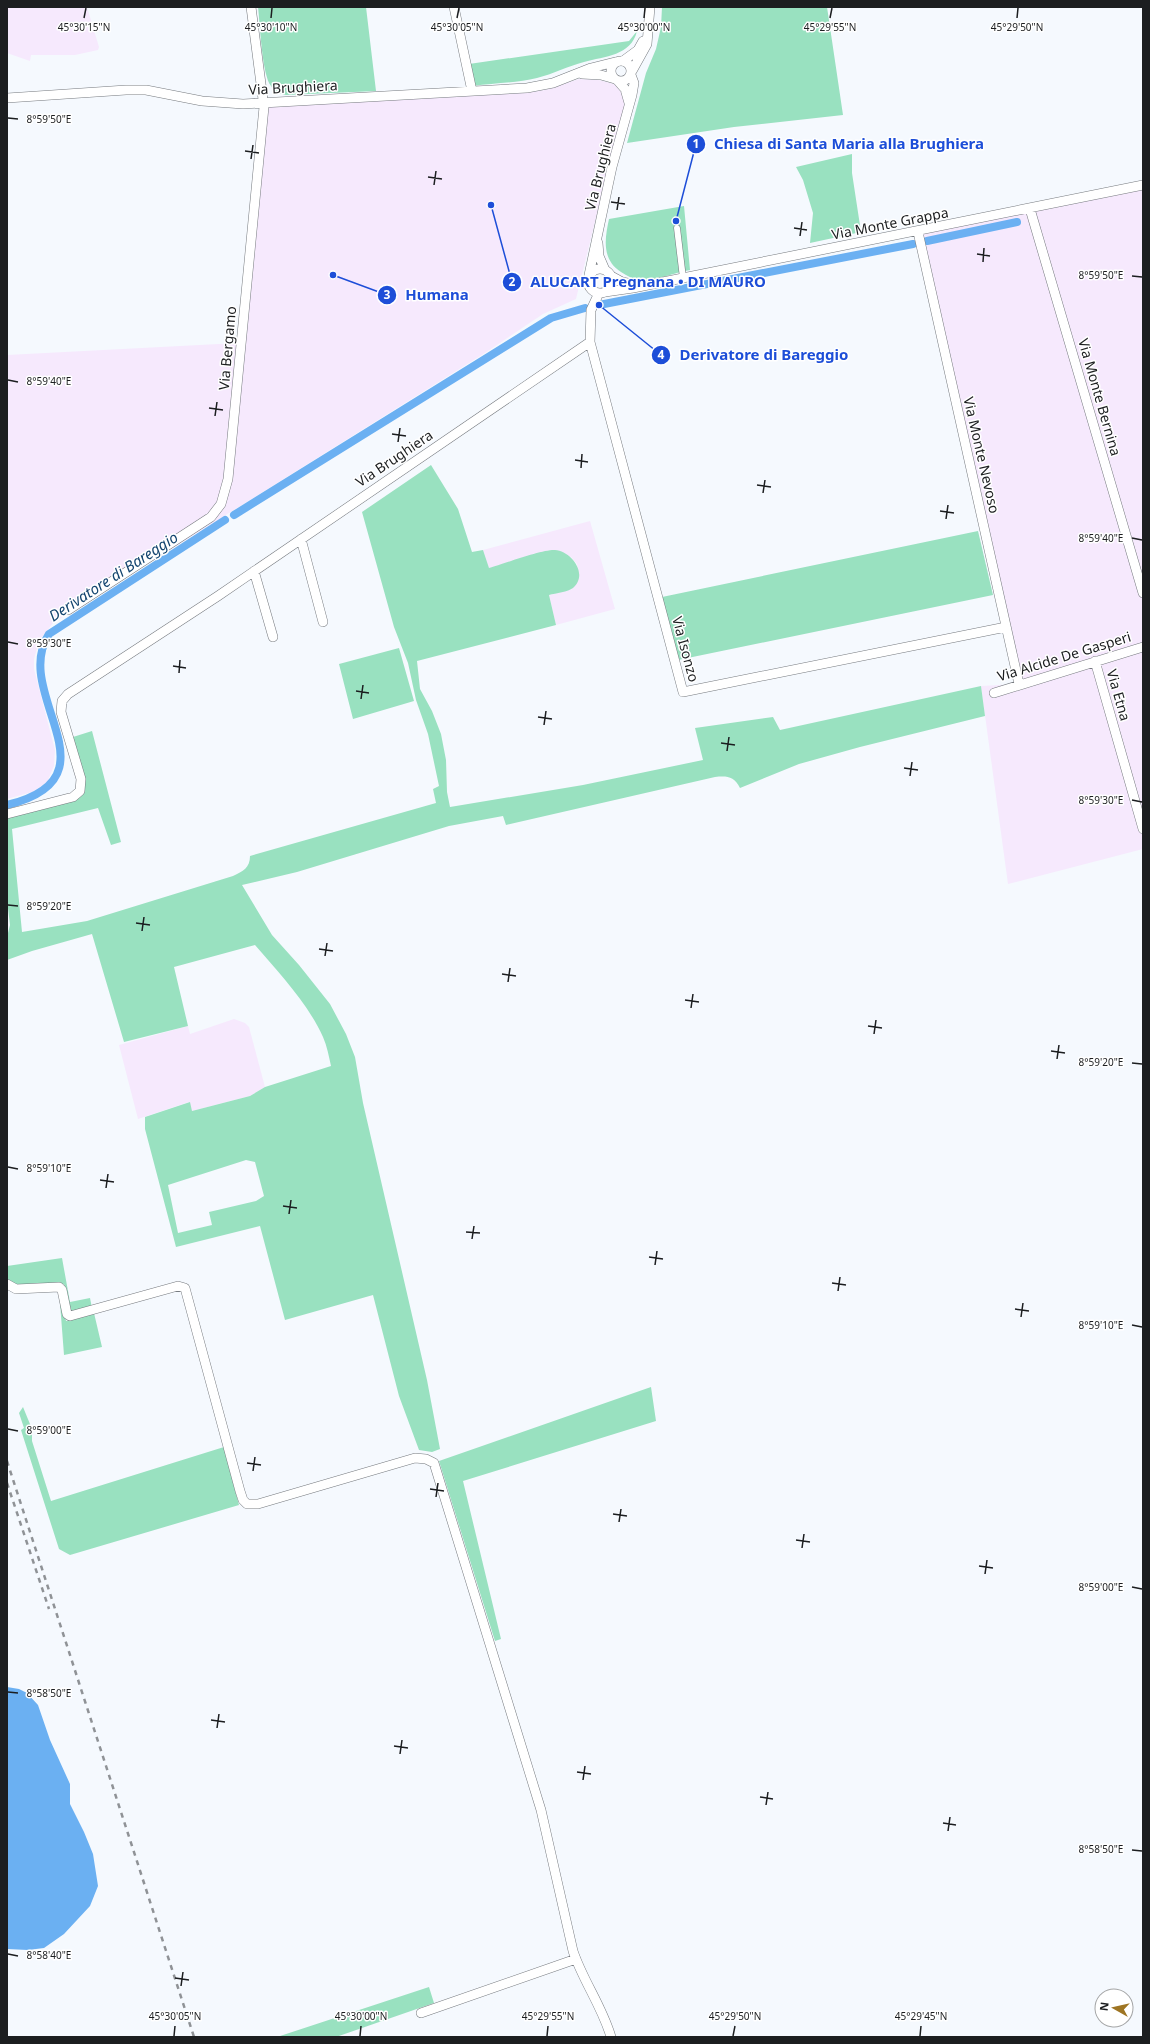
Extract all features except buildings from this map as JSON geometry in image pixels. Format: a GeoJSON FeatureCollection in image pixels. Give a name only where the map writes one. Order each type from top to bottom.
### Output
{"type":"FeatureCollection","features":[{"type":"Feature","properties":{"kind":"street","name":"Via Bergamo"},"geometry":{"type":"LineString","coordinates":[[68,610],[211,517],[217,511],[224,497],[228,479],[239,376],[264,103],[251,7]]}},
{"type":"Feature","properties":{"kind":"street"},"geometry":{"type":"LineString","coordinates":[[454,7],[472,91]]}},
{"type":"Feature","properties":{"kind":"street"},"geometry":{"type":"LineString","coordinates":[[579,74],[594,74],[616,80],[626,80],[644,52],[649,27],[650,7]]}},
{"type":"Feature","properties":{"kind":"street"},"geometry":{"type":"LineString","coordinates":[[630,105],[625,89],[616,80],[611,71],[619,62],[638,50],[649,27]]}},
{"type":"Feature","properties":{"kind":"street"},"geometry":{"type":"LineString","coordinates":[[579,74],[591,68],[619,62],[628,63],[634,83],[630,105]]}},
{"type":"Feature","properties":{"kind":"street","name":"Via Brughiera"},"geometry":{"type":"LineString","coordinates":[[7,98],[146,90],[224,103],[264,103],[538,86],[579,74]]}},
{"type":"Feature","properties":{"kind":"street","name":"Via Brughiera"},"geometry":{"type":"LineString","coordinates":[[589,275],[612,167],[630,105]]}},
{"type":"Feature","properties":{"kind":"street","name":"Via Monte Grappa"},"geometry":{"type":"LineString","coordinates":[[602,293],[918,232],[1143,185]]}},
{"type":"Feature","properties":{"kind":"street","name":"Via Monte Bernina"},"geometry":{"type":"LineString","coordinates":[[1030,209],[1143,593]]}},
{"type":"Feature","properties":{"kind":"street"},"geometry":{"type":"LineString","coordinates":[[677,228],[683,278]]}},
{"type":"Feature","properties":{"kind":"street","name":"Via Monte Nevoso"},"geometry":{"type":"LineString","coordinates":[[918,232],[1019,684]]}},
{"type":"Feature","properties":{"kind":"street","name":"Via Brughiera"},"geometry":{"type":"LineString","coordinates":[[598,236],[599,256],[608,273]]}},
{"type":"Feature","properties":{"kind":"street"},"geometry":{"type":"LineString","coordinates":[[590,342],[589,326],[591,310],[589,275],[594,270],[608,273],[611,286],[602,293],[591,310]]}},
{"type":"Feature","properties":{"kind":"street","name":"Via Monte Grappa"},"geometry":{"type":"LineString","coordinates":[[608,273],[622,282],[641,286]]}},
{"type":"Feature","properties":{"kind":"street"},"geometry":{"type":"LineString","coordinates":[[589,287],[593,291],[602,293]]}},
{"type":"Feature","properties":{"kind":"street","name":"Via Brughiera"},"geometry":{"type":"LineString","coordinates":[[7,814],[73,797],[80,791],[81,779],[61,712],[64,697],[215,598],[590,342]]}},
{"type":"Feature","properties":{"kind":"street","name":"Via Isonzo"},"geometry":{"type":"LineString","coordinates":[[590,342],[683,692],[1006,627]]}},
{"type":"Feature","properties":{"kind":"street"},"geometry":{"type":"LineString","coordinates":[[301,539],[323,622]]}},
{"type":"Feature","properties":{"kind":"street"},"geometry":{"type":"LineString","coordinates":[[254,571],[273,637]]}},
{"type":"Feature","properties":{"kind":"street","name":"Via Alcide De Gasperi"},"geometry":{"type":"LineString","coordinates":[[994,693],[1019,684],[1143,647]]}},
{"type":"Feature","properties":{"kind":"street","name":"Via Etna"},"geometry":{"type":"LineString","coordinates":[[1095,661],[1143,829]]}},
{"type":"Feature","properties":{"kind":"street"},"geometry":{"type":"LineString","coordinates":[[7,1284],[16,1289],[59,1287],[62,1290],[67,1314],[70,1316],[178,1286],[185,1288],[240,1491],[243,1500],[247,1504],[258,1504],[415,1458],[426,1459],[434,1464],[541,1810],[576,1959],[605,2018],[611,2037]]}},
{"type":"Feature","properties":{"kind":"street"},"geometry":{"type":"LineString","coordinates":[[421,2013],[576,1959]]}},
{"type":"Feature","properties":{"kind":"shaded area"},"geometry":{"type":"Polygon","coordinates":[[[7,7],[87,7],[99,47],[98,50],[75,55],[31,55],[30,61],[7,53],[7,7]]]}},
{"type":"Feature","properties":{"kind":"shaded area"},"geometry":{"type":"Polygon","coordinates":[[[579,79],[599,80],[614,84],[623,94],[626,105],[609,165],[576,299],[543,314],[485,353],[53,623],[39,641],[34,659],[34,669],[55,750],[54,766],[47,782],[40,787],[32,792],[7,799],[7,355],[238,343],[260,107],[524,93],[545,90],[579,79]]]}},
{"type":"Feature","properties":{"kind":"shaded area"},"geometry":{"type":"Polygon","coordinates":[[[1143,187],[1143,849],[1008,884],[981,686],[1018,684],[921,234],[1143,187]]]}},
{"type":"Feature","properties":{"kind":"shaded area"},"geometry":{"type":"Polygon","coordinates":[[[590,521],[615,609],[556,625],[549,595],[572,589],[578,573],[577,564],[571,557],[551,550],[489,569],[483,550],[590,521]]]}},
{"type":"Feature","properties":{"kind":"shaded area"},"geometry":{"type":"Polygon","coordinates":[[[234,1019],[245,1023],[249,1027],[265,1087],[250,1096],[192,1111],[189,1102],[138,1119],[119,1045],[188,1026],[190,1034],[234,1019]]]}},
{"type":"Feature","properties":{"kind":"green space"},"geometry":{"type":"Polygon","coordinates":[[[258,7],[366,7],[376,91],[286,95],[275,91],[268,80],[265,71],[258,7]]]}},
{"type":"Feature","properties":{"kind":"green space"},"geometry":{"type":"Polygon","coordinates":[[[662,7],[827,7],[843,115],[734,127],[627,143],[646,73],[656,49],[661,27],[662,7]]]}},
{"type":"Feature","properties":{"kind":"green space"},"geometry":{"type":"Polygon","coordinates":[[[637,31],[629,46],[616,54],[578,64],[537,78],[473,86],[469,64],[629,41],[637,31]]]}},
{"type":"Feature","properties":{"kind":"green space"},"geometry":{"type":"Polygon","coordinates":[[[852,154],[852,173],[861,232],[810,243],[813,213],[803,180],[796,167],[852,154]]]}},
{"type":"Feature","properties":{"kind":"green space"},"geometry":{"type":"Polygon","coordinates":[[[684,206],[690,270],[659,278],[641,280],[635,279],[621,272],[610,261],[606,248],[606,233],[609,219],[684,206]]]}},
{"type":"Feature","properties":{"kind":"green space"},"geometry":{"type":"Polygon","coordinates":[[[431,465],[458,509],[472,552],[483,550],[489,568],[533,554],[555,550],[567,554],[579,570],[577,582],[573,588],[549,595],[556,625],[417,661],[420,689],[432,711],[441,734],[446,760],[447,792],[450,807],[583,785],[703,760],[695,728],[773,717],[780,730],[981,686],[985,716],[860,747],[799,764],[740,788],[733,779],[715,777],[506,825],[503,816],[449,826],[297,872],[242,885],[272,935],[299,965],[330,1004],[346,1034],[355,1057],[363,1103],[427,1380],[440,1449],[432,1452],[419,1450],[399,1396],[373,1295],[285,1320],[260,1226],[176,1247],[145,1129],[145,1117],[190,1102],[192,1111],[250,1096],[265,1087],[331,1066],[324,1040],[316,1024],[301,1000],[274,966],[255,945],[174,967],[188,1026],[124,1042],[92,934],[32,951],[7,960],[7,937],[10,925],[7,900],[7,816],[80,795],[73,737],[92,731],[121,842],[111,845],[98,808],[12,829],[22,932],[87,921],[233,876],[243,871],[249,863],[250,856],[436,803],[433,789],[439,786],[428,734],[416,700],[408,663],[394,627],[362,512],[431,465]],[[246,1160],[168,1185],[178,1233],[212,1225],[209,1212],[256,1201],[264,1196],[255,1162],[246,1160]]]}},
{"type":"Feature","properties":{"kind":"green space"},"geometry":{"type":"Polygon","coordinates":[[[978,531],[993,595],[678,660],[662,597],[978,531]]]}},
{"type":"Feature","properties":{"kind":"green space"},"geometry":{"type":"Polygon","coordinates":[[[399,648],[414,701],[353,719],[339,664],[399,648]]]}},
{"type":"Feature","properties":{"kind":"green space"},"geometry":{"type":"Polygon","coordinates":[[[62,1258],[70,1302],[90,1298],[92,1308],[69,1312],[64,1284],[26,1287],[12,1285],[8,1282],[7,1266],[62,1258]]]}},
{"type":"Feature","properties":{"kind":"green space"},"geometry":{"type":"Polygon","coordinates":[[[59,1290],[61,1292],[66,1321],[94,1313],[102,1347],[64,1355],[59,1290]]]}},
{"type":"Feature","properties":{"kind":"green space"},"geometry":{"type":"Polygon","coordinates":[[[651,1387],[656,1421],[463,1481],[501,1639],[495,1641],[439,1461],[651,1387]]]}},
{"type":"Feature","properties":{"kind":"green space"},"geometry":{"type":"Polygon","coordinates":[[[23,1407],[32,1429],[32,1441],[51,1501],[224,1447],[239,1505],[70,1555],[59,1549],[21,1430],[24,1428],[19,1413],[23,1407]]]}},
{"type":"Feature","properties":{"kind":"green space"},"geometry":{"type":"Polygon","coordinates":[[[429,1987],[434,2003],[336,2037],[277,2037],[429,1987]]]}},
{"type":"Feature","properties":{"kind":"water"},"geometry":{"type":"Polygon","coordinates":[[[7,1687],[19,1689],[27,1693],[38,1705],[50,1740],[70,1784],[70,1804],[93,1854],[98,1886],[90,1906],[64,1934],[44,1948],[28,1950],[7,1949],[7,1687]]]}},
{"type":"Feature","properties":{"kind":"waterway","name":"Derivatore di Bareggio"},"geometry":{"type":"LineString","coordinates":[[927,241],[1017,222]]}},
{"type":"Feature","properties":{"kind":"waterway","name":"Derivatore di Bareggio"},"geometry":{"type":"LineString","coordinates":[[599,305],[913,244]]}},
{"type":"Feature","properties":{"kind":"waterway","name":"Derivatore di Bareggio"},"geometry":{"type":"LineString","coordinates":[[234,515],[551,318],[585,308]]}},
{"type":"Feature","properties":{"kind":"waterway","name":"Derivatore di Bareggio"},"geometry":{"type":"LineString","coordinates":[[7,805],[40,792],[57,775],[61,754],[42,682],[41,657],[49,634],[225,520]]}},
{"type":"Feature","properties":{"kind":"railway"},"geometry":{"type":"LineString","coordinates":[[7,1461],[194,2037]]}},
{"type":"Feature","properties":{"kind":"railway"},"geometry":{"type":"LineString","coordinates":[[7,1483],[49,1609]]}},
{"type":"Feature","properties":{"kind":"place","name":"ALUCART Pregnana • DI MAURO"},"geometry":{"type":"Point","coordinates":[491,205]}},
{"type":"Feature","properties":{"kind":"place","name":"Chiesa di Santa Maria alla Brughiera"},"geometry":{"type":"Point","coordinates":[676,221]}},
{"type":"Feature","properties":{"kind":"place","name":"Humana"},"geometry":{"type":"Point","coordinates":[333,275]}},
{"type":"Feature","properties":{"kind":"place","name":"Derivatore di Bareggio"},"geometry":{"type":"Point","coordinates":[599,305]}}]}
